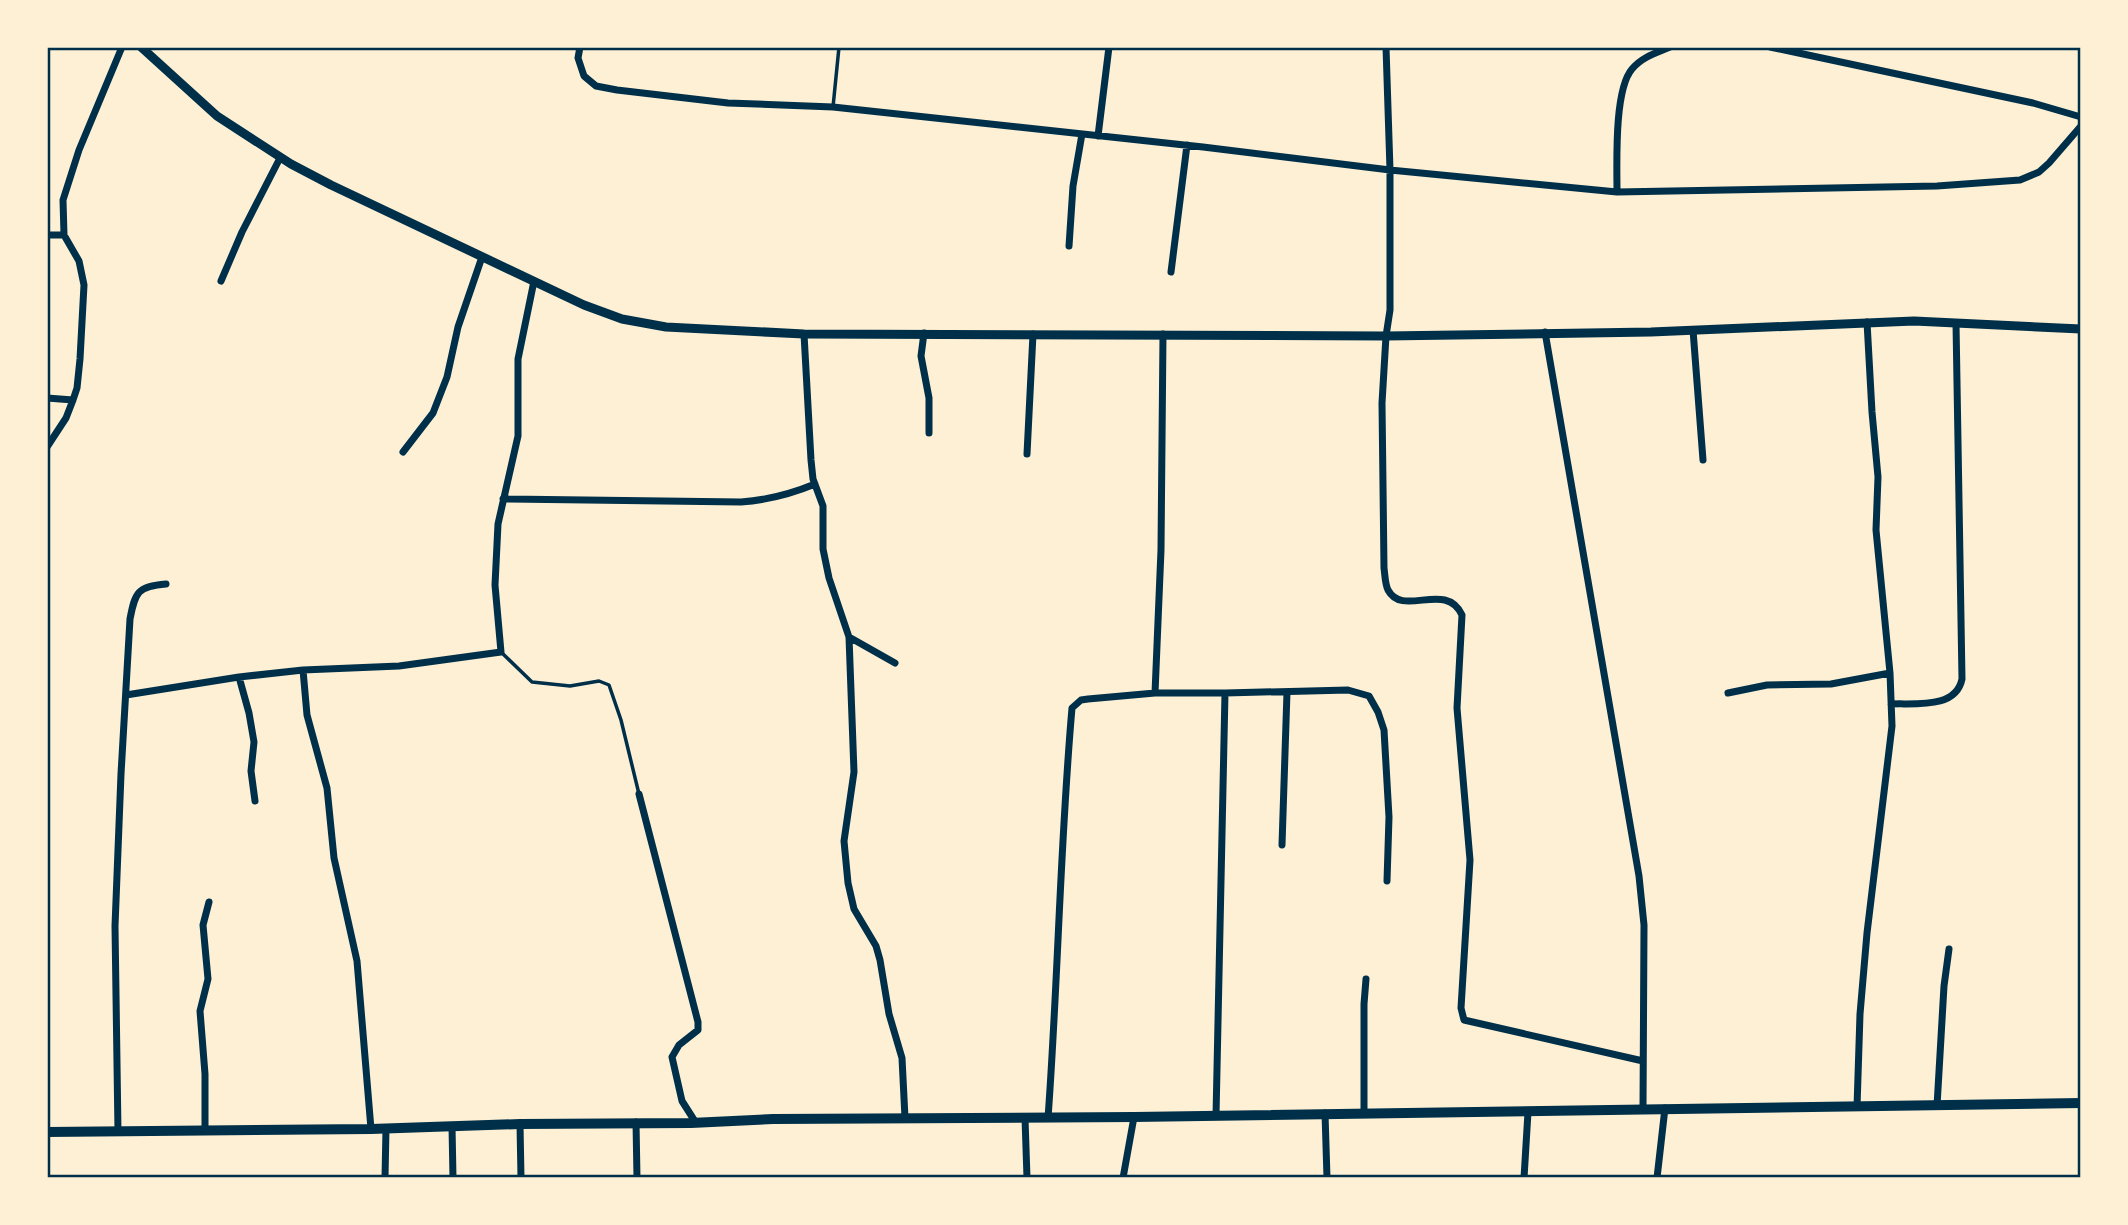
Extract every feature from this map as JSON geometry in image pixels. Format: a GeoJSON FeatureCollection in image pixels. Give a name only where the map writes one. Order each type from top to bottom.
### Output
{"type":"FeatureCollection","features":[{"type":"Feature","properties":{"kind":"main road"},"geometry":{"type":"LineString","coordinates":[[47,1132],[371,1129],[773,1119],[1216,1116],[2081,1103]]}},
{"type":"Feature","properties":{"kind":"street"},"geometry":{"type":"LineString","coordinates":[[47,447],[66,418],[73,400],[80,359],[84,285],[79,261],[64,235],[63,200],[122,47]]}},
{"type":"Feature","properties":{"kind":"street"},"geometry":{"type":"LineString","coordinates":[[141,47],[217,116],[280,158],[331,186],[584,305],[622,319],[666,327],[804,334],[1386,336],[1693,330],[1914,321],[2081,328]]}},
{"type":"Feature","properties":{"kind":"street"},"geometry":{"type":"LineString","coordinates":[[580,47],[578,58],[584,76],[596,86],[617,90],[728,103],[833,107],[1390,170],[1617,192],[1937,186],[2020,180],[2039,172],[2081,126]]}},
{"type":"Feature","properties":{"kind":"street"},"geometry":{"type":"LineString","coordinates":[[1098,136],[1109,47]]}},
{"type":"Feature","properties":{"kind":"street"},"geometry":{"type":"LineString","coordinates":[[1386,47],[1390,170],[1390,310],[1382,403],[1384,568],[1387,588],[1393,597],[1400,601],[1450,600],[1462,615],[1457,708],[1470,860],[1461,1008],[1464,1020],[1643,1061]]}},
{"type":"Feature","properties":{"kind":"street"},"geometry":{"type":"LineString","coordinates":[[1617,192],[1621,97],[1628,74],[1648,56],[1670,47]]}},
{"type":"Feature","properties":{"kind":"street"},"geometry":{"type":"LineString","coordinates":[[1770,47],[2033,103],[2081,117]]}},
{"type":"Feature","properties":{"kind":"street"},"geometry":{"type":"LineString","coordinates":[[1069,246],[1073,187],[1082,134]]}},
{"type":"Feature","properties":{"kind":"street"},"geometry":{"type":"LineString","coordinates":[[1171,272],[1187,145]]}},
{"type":"Feature","properties":{"kind":"street"},"geometry":{"type":"LineString","coordinates":[[220,281],[280,158]]}},
{"type":"Feature","properties":{"kind":"street"},"geometry":{"type":"LineString","coordinates":[[47,235],[64,235]]}},
{"type":"Feature","properties":{"kind":"street"},"geometry":{"type":"LineString","coordinates":[[403,452],[433,413],[447,377],[458,327],[482,257]]}},
{"type":"Feature","properties":{"kind":"street"},"geometry":{"type":"LineString","coordinates":[[126,695],[239,677],[303,670],[399,666],[501,652],[495,584],[498,524],[519,436],[518,359],[534,281]]}},
{"type":"Feature","properties":{"kind":"street"},"geometry":{"type":"LineString","coordinates":[[1857,1107],[1860,1014],[1867,933],[1892,726],[1890,673],[1876,530],[1878,477],[1867,322]]}},
{"type":"Feature","properties":{"kind":"street"},"geometry":{"type":"LineString","coordinates":[[1891,704],[1935,702],[1950,698],[1957,694],[1962,679],[1956,323]]}},
{"type":"Feature","properties":{"kind":"street"},"geometry":{"type":"LineString","coordinates":[[1693,330],[1703,460]]}},
{"type":"Feature","properties":{"kind":"street"},"geometry":{"type":"LineString","coordinates":[[1545,332],[1639,876],[1644,925],[1643,1108]]}},
{"type":"Feature","properties":{"kind":"street"},"geometry":{"type":"LineString","coordinates":[[924,333],[921,356],[929,398],[929,433]]}},
{"type":"Feature","properties":{"kind":"street"},"geometry":{"type":"LineString","coordinates":[[804,334],[811,460],[813,479],[823,506],[823,549],[829,578],[849,637],[854,772],[844,841],[846,862],[854,909],[876,946],[880,960],[902,1058],[905,1118]]}},
{"type":"Feature","properties":{"kind":"street"},"geometry":{"type":"LineString","coordinates":[[1027,454],[1033,334]]}},
{"type":"Feature","properties":{"kind":"street"},"geometry":{"type":"LineString","coordinates":[[1155,693],[1161,550],[1163,334]]}},
{"type":"Feature","properties":{"kind":"street"},"geometry":{"type":"LineString","coordinates":[[47,398],[73,400]]}},
{"type":"Feature","properties":{"kind":"street"},"geometry":{"type":"LineString","coordinates":[[503,499],[741,502],[791,494],[815,484]]}},
{"type":"Feature","properties":{"kind":"street"},"geometry":{"type":"LineString","coordinates":[[118,1132],[115,926],[130,619],[136,596],[149,585],[166,584]]}},
{"type":"Feature","properties":{"kind":"street"},"geometry":{"type":"LineString","coordinates":[[849,637],[895,663]]}},
{"type":"Feature","properties":{"kind":"street"},"geometry":{"type":"LineString","coordinates":[[303,670],[307,715],[327,788],[334,858],[357,961],[371,1129]]}},
{"type":"Feature","properties":{"kind":"street"},"geometry":{"type":"LineString","coordinates":[[1728,693],[1767,685],[1831,684],[1890,673]]}},
{"type":"Feature","properties":{"kind":"street"},"geometry":{"type":"LineString","coordinates":[[239,677],[247,702],[254,742],[251,771],[255,801]]}},
{"type":"Feature","properties":{"kind":"street"},"geometry":{"type":"LineString","coordinates":[[1048,1118],[1067,768],[1072,708],[1081,701],[1155,693],[1348,690],[1369,696],[1384,730],[1389,817],[1387,881]]}},
{"type":"Feature","properties":{"kind":"street"},"geometry":{"type":"LineString","coordinates":[[1282,845],[1287,692]]}},
{"type":"Feature","properties":{"kind":"street"},"geometry":{"type":"LineString","coordinates":[[1216,1116],[1225,693]]}},
{"type":"Feature","properties":{"kind":"street"},"geometry":{"type":"LineString","coordinates":[[639,794],[698,1022],[698,1030],[679,1045],[673,1057],[682,1101],[694,1123]]}},
{"type":"Feature","properties":{"kind":"street"},"geometry":{"type":"LineString","coordinates":[[205,1131],[201,1011],[208,979],[203,925],[209,902]]}},
{"type":"Feature","properties":{"kind":"street"},"geometry":{"type":"LineString","coordinates":[[1937,1106],[1944,986],[1949,949]]}},
{"type":"Feature","properties":{"kind":"street"},"geometry":{"type":"LineString","coordinates":[[1364,1113],[1366,979]]}},
{"type":"Feature","properties":{"kind":"street"},"geometry":{"type":"LineString","coordinates":[[1657,1178],[1665,1108]]}},
{"type":"Feature","properties":{"kind":"street"},"geometry":{"type":"LineString","coordinates":[[1524,1178],[1528,1112]]}},
{"type":"Feature","properties":{"kind":"street"},"geometry":{"type":"LineString","coordinates":[[1325,1113],[1327,1178]]}},
{"type":"Feature","properties":{"kind":"street"},"geometry":{"type":"LineString","coordinates":[[1123,1178],[1134,1117]]}},
{"type":"Feature","properties":{"kind":"street"},"geometry":{"type":"LineString","coordinates":[[1025,1118],[1027,1178]]}},
{"type":"Feature","properties":{"kind":"street"},"geometry":{"type":"LineString","coordinates":[[636,1122],[637,1178]]}},
{"type":"Feature","properties":{"kind":"street"},"geometry":{"type":"LineString","coordinates":[[520,1124],[522,1178]]}},
{"type":"Feature","properties":{"kind":"street"},"geometry":{"type":"LineString","coordinates":[[452,1126],[453,1178]]}},
{"type":"Feature","properties":{"kind":"street"},"geometry":{"type":"LineString","coordinates":[[385,1178],[386,1128]]}},
{"type":"Feature","properties":{"kind":"lane"},"geometry":{"type":"LineString","coordinates":[[833,107],[839,47]]}},
{"type":"Feature","properties":{"kind":"lane"},"geometry":{"type":"LineString","coordinates":[[501,652],[532,681],[570,686],[599,681],[609,685],[621,720],[639,794]]}}]}
